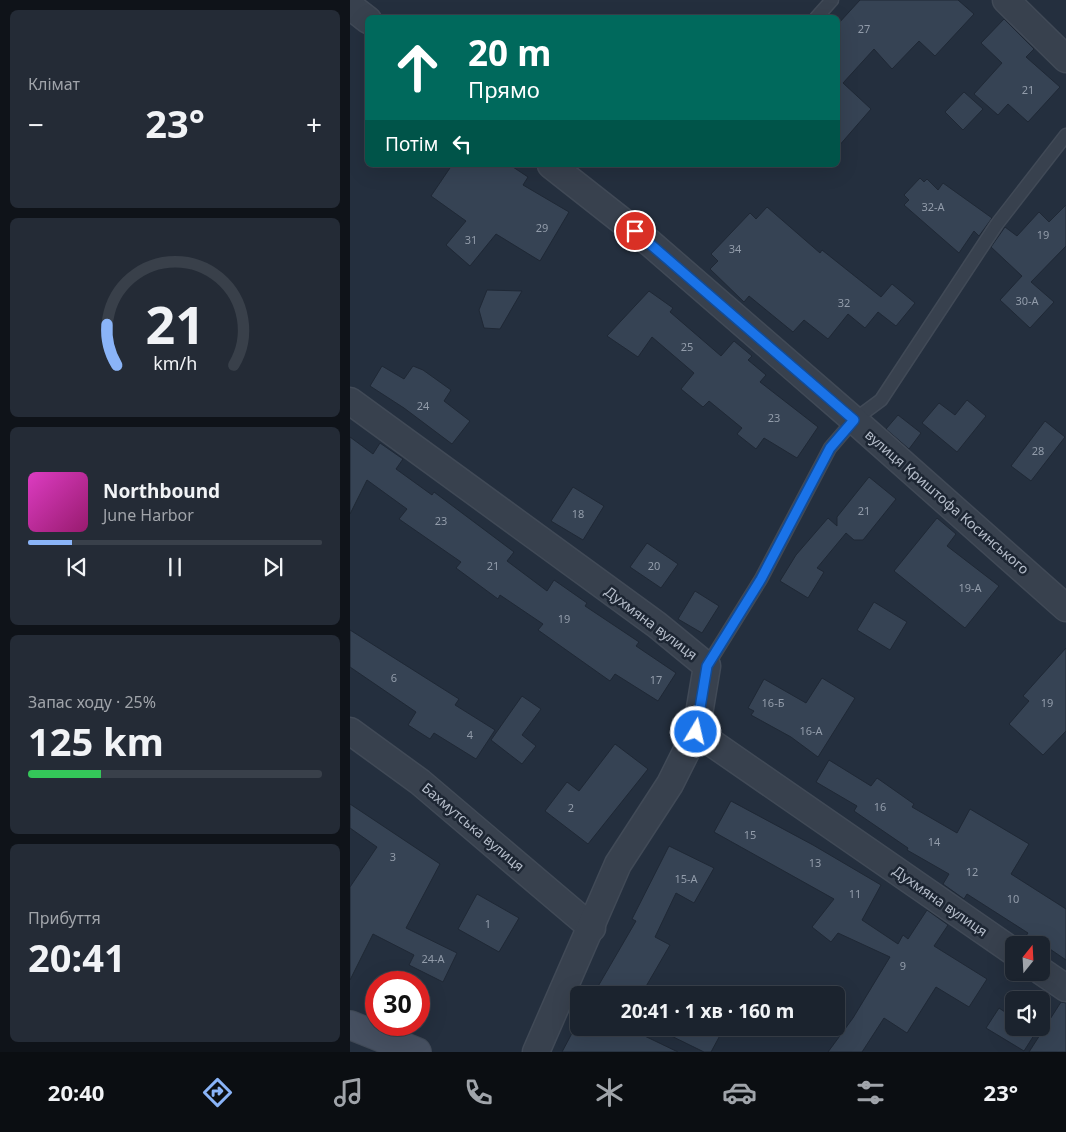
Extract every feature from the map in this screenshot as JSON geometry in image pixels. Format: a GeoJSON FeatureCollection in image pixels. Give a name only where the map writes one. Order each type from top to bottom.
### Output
{"type":"FeatureCollection","features":[{"type":"Feature","properties":{"kind":"street"},"geometry":{"type":"LineString","coordinates":[[1006,0],[1066,59]]}},
{"type":"Feature","properties":{"kind":"street"},"geometry":{"type":"LineString","coordinates":[[350,6],[365,18]]}},
{"type":"Feature","properties":{"kind":"street","name":"вулиця Криштофа Косинського"},"geometry":{"type":"LineString","coordinates":[[554,167],[650,243],[1066,608]]}},
{"type":"Feature","properties":{"kind":"street","name":"Духмяна вулиця"},"geometry":{"type":"LineString","coordinates":[[350,401],[657,625],[707,666],[696,732],[1005,946]]}},
{"type":"Feature","properties":{"kind":"street","name":"Бахмутська вулиця"},"geometry":{"type":"LineString","coordinates":[[350,731],[420,782],[592,928]]}},
{"type":"Feature","properties":{"kind":"street"},"geometry":{"type":"LineString","coordinates":[[536,1052],[592,928],[618,864],[670,784],[696,732]]}},
{"type":"Feature","properties":{"kind":"street"},"geometry":{"type":"LineString","coordinates":[[1050,977],[1066,988]]}},
{"type":"Feature","properties":{"kind":"street"},"geometry":{"type":"LineString","coordinates":[[350,1025],[417,1052]]}},
{"type":"Feature","properties":{"kind":"lane"},"geometry":{"type":"LineString","coordinates":[[819,15],[832,0]]}},
{"type":"Feature","properties":{"kind":"lane"},"geometry":{"type":"LineString","coordinates":[[707,666],[761,579],[830,448],[854,420],[881,400],[997,224],[1066,136]]}},
{"type":"Feature","properties":{"kind":"building"},"geometry":{"type":"Polygon","coordinates":[[[860,0],[958,0],[974,14],[935,56],[919,41],[892,69],[874,49],[843,83],[871,109],[840,145],[840,22],[860,0]]]}},
{"type":"Feature","properties":{"kind":"building"},"geometry":{"type":"Polygon","coordinates":[[[1004,19],[1034,49],[1026,57],[1060,87],[1028,122],[1008,104],[998,115],[974,94],[1002,63],[981,43],[1004,19]]]}},
{"type":"Feature","properties":{"kind":"building"},"geometry":{"type":"Polygon","coordinates":[[[964,92],[983,109],[963,130],[945,112],[964,92]]]}},
{"type":"Feature","properties":{"kind":"building"},"geometry":{"type":"Polygon","coordinates":[[[451,167],[513,167],[528,177],[523,185],[569,212],[540,261],[496,234],[470,266],[446,245],[466,221],[431,196],[451,167]]]}},
{"type":"Feature","properties":{"kind":"building"},"geometry":{"type":"Polygon","coordinates":[[[920,178],[924,182],[927,179],[938,190],[943,183],[992,218],[979,236],[974,231],[959,253],[904,205],[909,200],[904,195],[920,178]]]}},
{"type":"Feature","properties":{"kind":"building"},"geometry":{"type":"Polygon","coordinates":[[[1066,205],[1066,246],[1031,282],[1054,302],[1030,328],[1000,300],[1022,276],[991,247],[1005,227],[1017,236],[1039,212],[1049,222],[1066,205]]]}},
{"type":"Feature","properties":{"kind":"building"},"geometry":{"type":"Polygon","coordinates":[[[767,207],[820,253],[822,250],[881,297],[892,284],[915,303],[896,326],[878,312],[865,328],[848,314],[828,339],[804,320],[793,332],[749,296],[744,302],[710,269],[718,261],[711,254],[750,213],[756,219],[767,207]]]}},
{"type":"Feature","properties":{"kind":"building"},"geometry":{"type":"Polygon","coordinates":[[[487,290],[522,291],[500,329],[484,328],[479,310],[487,290]]]}},
{"type":"Feature","properties":{"kind":"building"},"geometry":{"type":"Polygon","coordinates":[[[649,291],[673,308],[670,312],[721,356],[734,341],[752,356],[748,360],[766,375],[760,382],[818,427],[797,458],[764,438],[756,449],[737,434],[742,428],[709,401],[703,407],[681,389],[694,373],[652,337],[638,357],[607,336],[649,291]]]}},
{"type":"Feature","properties":{"kind":"building"},"geometry":{"type":"Polygon","coordinates":[[[382,366],[404,379],[413,366],[423,370],[451,390],[444,401],[470,421],[452,444],[404,408],[370,386],[382,366]]]}},
{"type":"Feature","properties":{"kind":"building"},"geometry":{"type":"Polygon","coordinates":[[[967,400],[986,416],[957,452],[922,423],[939,403],[955,415],[967,400]]]}},
{"type":"Feature","properties":{"kind":"building"},"geometry":{"type":"Polygon","coordinates":[[[898,415],[921,433],[909,449],[886,429],[898,415]]]}},
{"type":"Feature","properties":{"kind":"building"},"geometry":{"type":"Polygon","coordinates":[[[1045,421],[1065,437],[1031,481],[1011,466],[1045,421]]]}},
{"type":"Feature","properties":{"kind":"building"},"geometry":{"type":"Polygon","coordinates":[[[350,437],[373,454],[380,443],[403,459],[396,469],[432,495],[434,492],[514,552],[507,561],[547,591],[554,580],[587,603],[585,606],[639,642],[636,646],[676,673],[658,701],[615,674],[610,681],[538,630],[543,624],[500,595],[498,599],[456,568],[461,562],[399,519],[407,509],[367,480],[350,514],[350,437]]]}},
{"type":"Feature","properties":{"kind":"building"},"geometry":{"type":"Polygon","coordinates":[[[869,477],[896,499],[863,540],[854,540],[846,533],[817,568],[824,572],[808,598],[780,581],[796,555],[828,518],[837,526],[837,517],[869,477]]]}},
{"type":"Feature","properties":{"kind":"building"},"geometry":{"type":"Polygon","coordinates":[[[573,487],[604,506],[583,540],[551,521],[573,487]]]}},
{"type":"Feature","properties":{"kind":"building"},"geometry":{"type":"Polygon","coordinates":[[[937,518],[956,534],[947,546],[999,586],[965,628],[894,571],[937,518]]]}},
{"type":"Feature","properties":{"kind":"building"},"geometry":{"type":"Polygon","coordinates":[[[647,543],[678,564],[661,588],[630,567],[647,543]]]}},
{"type":"Feature","properties":{"kind":"building"},"geometry":{"type":"Polygon","coordinates":[[[695,591],[719,606],[702,633],[678,619],[695,591]]]}},
{"type":"Feature","properties":{"kind":"building"},"geometry":{"type":"Polygon","coordinates":[[[874,602],[907,622],[890,650],[857,630],[874,602]]]}},
{"type":"Feature","properties":{"kind":"building"},"geometry":{"type":"Polygon","coordinates":[[[350,630],[459,699],[455,705],[495,730],[476,759],[434,733],[430,739],[408,725],[416,712],[350,667],[350,630]]]}},
{"type":"Feature","properties":{"kind":"building"},"geometry":{"type":"Polygon","coordinates":[[[1066,648],[1066,731],[1043,755],[1009,724],[1029,701],[1023,696],[1066,648]]]}},
{"type":"Feature","properties":{"kind":"building"},"geometry":{"type":"Polygon","coordinates":[[[822,678],[855,698],[818,757],[791,737],[751,715],[754,711],[748,708],[764,679],[806,703],[822,678]]]}},
{"type":"Feature","properties":{"kind":"building"},"geometry":{"type":"Polygon","coordinates":[[[522,696],[541,709],[522,735],[536,746],[522,764],[491,740],[522,696]]]}},
{"type":"Feature","properties":{"kind":"building"},"geometry":{"type":"Polygon","coordinates":[[[615,744],[648,769],[588,844],[545,811],[567,782],[579,791],[615,744]]]}},
{"type":"Feature","properties":{"kind":"building"},"geometry":{"type":"Polygon","coordinates":[[[829,760],[871,786],[877,778],[914,804],[912,807],[957,833],[970,809],[1029,844],[1011,874],[1066,909],[1066,960],[1050,949],[1050,936],[1026,936],[1028,933],[967,894],[964,899],[943,884],[949,874],[907,850],[908,848],[854,811],[857,806],[816,782],[829,760]]]}},
{"type":"Feature","properties":{"kind":"building"},"geometry":{"type":"Polygon","coordinates":[[[731,801],[813,845],[881,885],[862,920],[898,944],[903,935],[908,939],[927,910],[948,925],[934,946],[987,979],[969,1007],[936,987],[907,1033],[884,1018],[862,1052],[828,1052],[840,1036],[845,1036],[845,1029],[890,957],[838,933],[831,942],[812,927],[834,899],[714,832],[731,801]]]}},
{"type":"Feature","properties":{"kind":"building"},"geometry":{"type":"Polygon","coordinates":[[[350,804],[440,864],[406,928],[457,953],[443,982],[430,976],[430,971],[421,971],[409,965],[414,955],[373,934],[350,980],[350,887],[377,847],[350,828],[350,804]]]}},
{"type":"Feature","properties":{"kind":"building"},"geometry":{"type":"Polygon","coordinates":[[[669,846],[714,868],[694,903],[676,893],[655,937],[670,945],[646,986],[598,986],[636,921],[632,919],[669,846]]]}},
{"type":"Feature","properties":{"kind":"building"},"geometry":{"type":"Polygon","coordinates":[[[477,894],[519,918],[499,952],[458,929],[477,894]]]}},
{"type":"Feature","properties":{"kind":"building"},"geometry":{"type":"Polygon","coordinates":[[[1061,1002],[1066,1003],[1066,1052],[1029,1052],[1039,1036],[1050,1036],[1050,1019],[1061,1002]]]}},
{"type":"Feature","properties":{"kind":"building"},"geometry":{"type":"Polygon","coordinates":[[[999,1008],[1005,1012],[1005,1036],[1033,1036],[1024,1051],[986,1028],[999,1008]]]}},
{"type":"Feature","properties":{"kind":"building"},"geometry":{"type":"Polygon","coordinates":[[[570,1036],[645,1036],[678,1052],[562,1052],[570,1036]]]}},
{"type":"Feature","properties":{"kind":"building"},"geometry":{"type":"Polygon","coordinates":[[[671,1036],[720,1036],[711,1052],[704,1052],[671,1036]]]}},
{"type":"Feature","properties":{"kind":"route"},"geometry":{"type":"LineString","coordinates":[[635,231],[854,420],[830,448],[761,579],[707,666],[696,732]]}}]}
